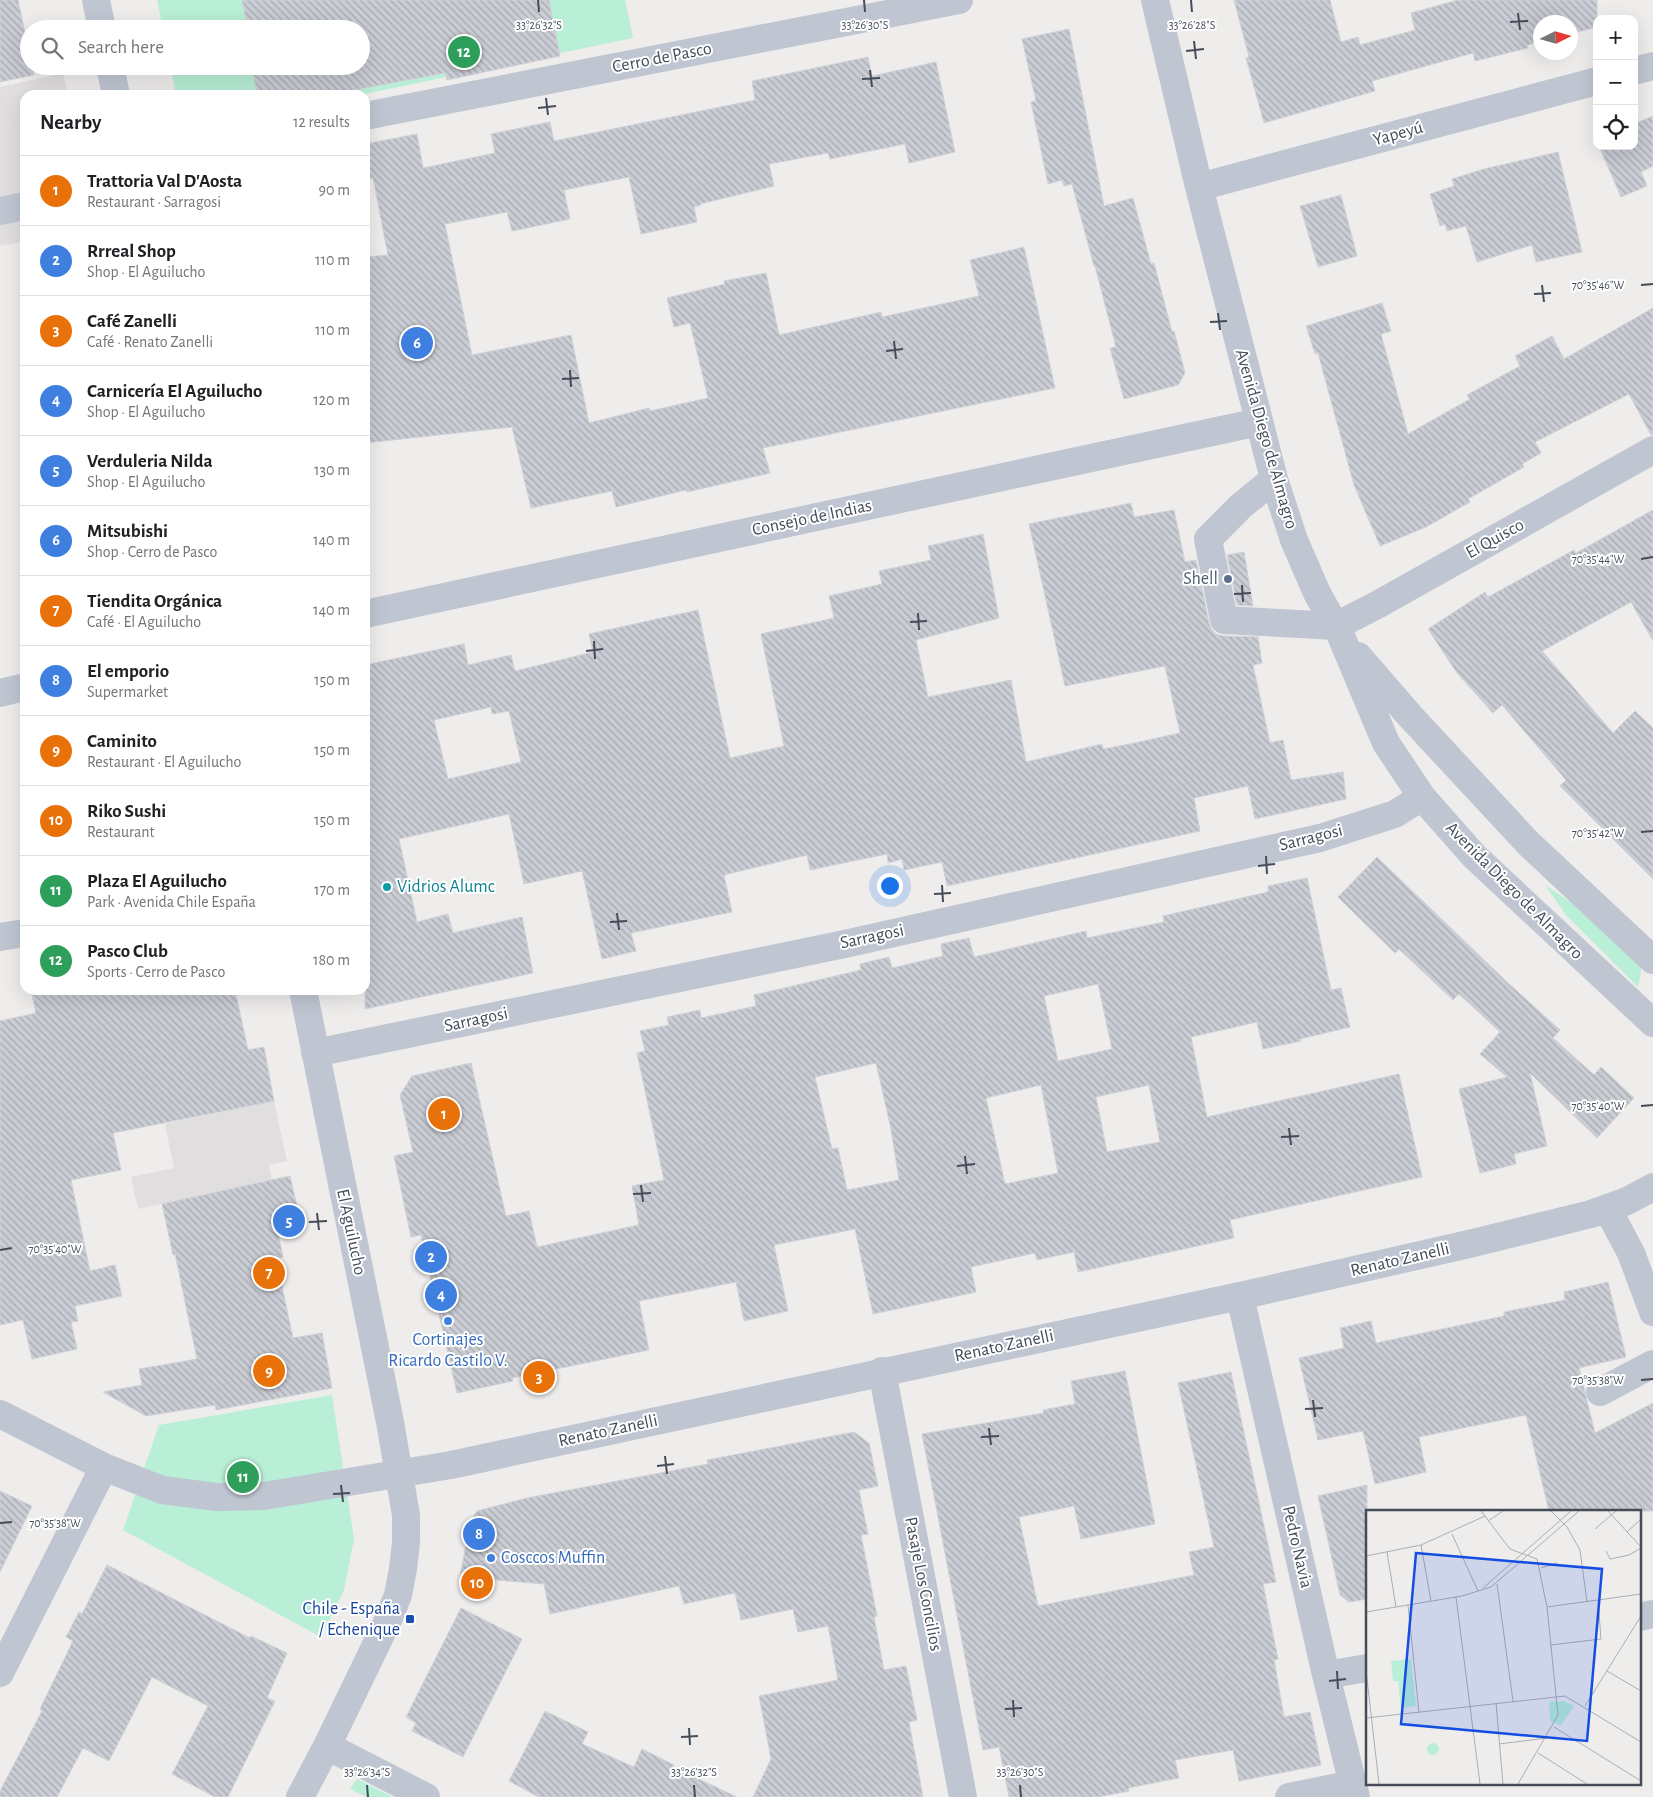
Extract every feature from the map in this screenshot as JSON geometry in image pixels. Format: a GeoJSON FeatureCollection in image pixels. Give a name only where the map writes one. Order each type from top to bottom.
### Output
{"type":"FeatureCollection","features":[{"type":"Feature","properties":{"kind":"street"},"geometry":{"type":"LineString","coordinates":[[96,0],[100,20]]}},
{"type":"Feature","properties":{"kind":"street","name":"Cerro de Pasco"},"geometry":{"type":"LineString","coordinates":[[370,115],[959,0]]}},
{"type":"Feature","properties":{"kind":"street","name":"Avenida Diego de Almagro"},"geometry":{"type":"LineString","coordinates":[[1155,0],[1199,187],[1274,480],[1294,540],[1317,594],[1338,631],[1386,743],[1422,797],[1474,856],[1653,1023]]}},
{"type":"Feature","properties":{"kind":"street"},"geometry":{"type":"LineString","coordinates":[[1638,70],[1653,66]]}},
{"type":"Feature","properties":{"kind":"street"},"geometry":{"type":"LineString","coordinates":[[112,75],[115,90]]}},
{"type":"Feature","properties":{"kind":"street","name":"Yapeyú"},"geometry":{"type":"LineString","coordinates":[[1199,187],[1593,82]]}},
{"type":"Feature","properties":{"kind":"street"},"geometry":{"type":"LineString","coordinates":[[0,211],[20,207]]}},
{"type":"Feature","properties":{"kind":"street","name":"Consejo de Indias"},"geometry":{"type":"LineString","coordinates":[[370,613],[1259,422]]}},
{"type":"Feature","properties":{"kind":"street","name":"El Quisco"},"geometry":{"type":"LineString","coordinates":[[1338,631],[1377,605],[1653,450]]}},
{"type":"Feature","properties":{"kind":"street"},"geometry":{"type":"LineString","coordinates":[[1274,480],[1241,506],[1208,540],[1224,620],[1338,631]]}},
{"type":"Feature","properties":{"kind":"street","name":"Avenida Diego de Almagro"},"geometry":{"type":"LineString","coordinates":[[1338,631],[1410,716],[1528,843],[1653,960]]}},
{"type":"Feature","properties":{"kind":"street"},"geometry":{"type":"LineString","coordinates":[[0,693],[20,688]]}},
{"type":"Feature","properties":{"kind":"street","name":"Sarragosi"},"geometry":{"type":"LineString","coordinates":[[315,1053],[840,945],[1320,838],[1395,814],[1422,797]]}},
{"type":"Feature","properties":{"kind":"street"},"geometry":{"type":"LineString","coordinates":[[0,937],[20,934]]}},
{"type":"Feature","properties":{"kind":"street","name":"El Aguilucho"},"geometry":{"type":"LineString","coordinates":[[300,1797],[388,1620],[398,1595],[404,1569],[406,1542],[406,1515],[390,1422],[304,995]]}},
{"type":"Feature","properties":{"kind":"street","name":"Renato Zanelli"},"geometry":{"type":"LineString","coordinates":[[0,1414],[104,1467],[162,1490],[217,1497],[264,1496],[460,1462],[1240,1296],[1591,1214],[1653,1187]]}},
{"type":"Feature","properties":{"kind":"street"},"geometry":{"type":"LineString","coordinates":[[1607,1208],[1631,1253],[1653,1312]]}},
{"type":"Feature","properties":{"kind":"street","name":"Pedro Navia"},"geometry":{"type":"LineString","coordinates":[[1240,1296],[1354,1791]]}},
{"type":"Feature","properties":{"kind":"street"},"geometry":{"type":"LineString","coordinates":[[1600,1392],[1653,1364]]}},
{"type":"Feature","properties":{"kind":"street","name":"Pasaje Los Concilios"},"geometry":{"type":"LineString","coordinates":[[882,1371],[963,1797]]}},
{"type":"Feature","properties":{"kind":"street"},"geometry":{"type":"LineString","coordinates":[[0,1673],[104,1467]]}},
{"type":"Feature","properties":{"kind":"street"},"geometry":{"type":"LineString","coordinates":[[1640,1617],[1653,1614]]}},
{"type":"Feature","properties":{"kind":"street"},"geometry":{"type":"LineString","coordinates":[[1326,1675],[1366,1668]]}},
{"type":"Feature","properties":{"kind":"street"},"geometry":{"type":"LineString","coordinates":[[327,1746],[426,1797]]}},
{"type":"Feature","properties":{"kind":"street"},"geometry":{"type":"LineString","coordinates":[[1289,1797],[1354,1791]]}},
{"type":"Feature","properties":{"kind":"shaded area"},"geometry":{"type":"Polygon","coordinates":[[[54,75],[63,75],[67,90],[20,90],[20,242],[0,246],[0,87],[54,75]]]}},
{"type":"Feature","properties":{"kind":"shaded area"},"geometry":{"type":"Polygon","coordinates":[[[274,1101],[287,1161],[269,1165],[272,1180],[138,1209],[131,1177],[174,1168],[165,1124],[274,1101]]]}},
{"type":"Feature","properties":{"kind":"green space"},"geometry":{"type":"Polygon","coordinates":[[[157,0],[625,0],[633,38],[370,93],[370,90],[175,90],[172,75],[370,75],[370,20],[161,20],[157,0]]]}},
{"type":"Feature","properties":{"kind":"green space"},"geometry":{"type":"Polygon","coordinates":[[[1545,885],[1569,901],[1642,966],[1638,987],[1566,915],[1545,885]]]}},
{"type":"Feature","properties":{"kind":"green space"},"geometry":{"type":"Polygon","coordinates":[[[332,1395],[354,1539],[344,1590],[321,1637],[123,1530],[159,1425],[332,1395]]]}},
{"type":"Feature","properties":{"kind":"green space"},"geometry":{"type":"Polygon","coordinates":[[[357,1779],[393,1797],[367,1797],[350,1789],[357,1779]]]}},
{"type":"Feature","properties":{"kind":"building"},"geometry":{"type":"Polygon","coordinates":[[[0,0],[18,0],[22,20],[20,20],[20,75],[34,75],[0,82],[0,0]]]}},
{"type":"Feature","properties":{"kind":"building"},"geometry":{"type":"Polygon","coordinates":[[[242,0],[549,0],[560,56],[447,80],[445,73],[355,90],[256,90],[254,75],[370,75],[370,20],[246,20],[242,0]]]}},
{"type":"Feature","properties":{"kind":"building"},"geometry":{"type":"Polygon","coordinates":[[[1234,0],[1330,0],[1341,42],[1358,37],[1360,45],[1415,30],[1411,13],[1458,0],[1597,0],[1597,15],[1593,15],[1593,28],[1578,32],[1578,15],[1533,15],[1533,44],[1527,45],[1528,48],[1475,61],[1473,53],[1372,81],[1375,91],[1264,123],[1246,58],[1249,57],[1234,0]]]}},
{"type":"Feature","properties":{"kind":"building"},"geometry":{"type":"Polygon","coordinates":[[[1069,29],[1104,206],[1133,198],[1151,264],[1154,263],[1185,373],[1178,385],[1124,399],[1110,348],[1116,347],[1072,184],[1064,186],[1062,180],[1048,184],[1031,102],[1036,101],[1022,39],[1069,29]]]}},
{"type":"Feature","properties":{"kind":"building"},"geometry":{"type":"Polygon","coordinates":[[[868,57],[872,76],[936,62],[955,152],[909,163],[905,144],[830,159],[828,153],[769,164],[774,186],[700,204],[694,207],[697,222],[641,234],[629,177],[564,190],[570,219],[512,231],[507,212],[445,224],[472,355],[571,335],[589,423],[649,408],[650,411],[708,398],[690,323],[674,327],[667,298],[725,284],[724,281],[766,273],[779,335],[881,312],[882,317],[979,296],[970,260],[1024,247],[1055,388],[763,448],[770,473],[687,492],[686,490],[616,507],[612,491],[531,508],[512,427],[370,442],[370,257],[388,255],[373,178],[370,178],[370,143],[417,134],[423,168],[495,153],[491,134],[550,122],[554,141],[755,100],[752,81],[868,57]]]}},
{"type":"Feature","properties":{"kind":"building"},"geometry":{"type":"Polygon","coordinates":[[[1653,116],[1653,166],[1641,172],[1647,186],[1621,197],[1601,150],[1638,150],[1638,122],[1653,116]]]}},
{"type":"Feature","properties":{"kind":"building"},"geometry":{"type":"Polygon","coordinates":[[[1558,152],[1582,252],[1536,262],[1532,245],[1477,262],[1466,226],[1447,231],[1445,224],[1440,226],[1430,194],[1454,186],[1452,179],[1484,169],[1558,152]]]}},
{"type":"Feature","properties":{"kind":"building"},"geometry":{"type":"Polygon","coordinates":[[[1341,195],[1357,256],[1318,267],[1300,206],[1341,195]]]}},
{"type":"Feature","properties":{"kind":"building"},"geometry":{"type":"Polygon","coordinates":[[[1382,303],[1391,331],[1381,334],[1408,434],[1470,399],[1467,395],[1520,366],[1515,356],[1552,336],[1564,359],[1653,308],[1653,434],[1651,435],[1629,394],[1535,442],[1541,453],[1522,464],[1524,467],[1468,499],[1470,502],[1426,527],[1380,546],[1354,485],[1318,353],[1315,354],[1306,326],[1382,303]]]}},
{"type":"Feature","properties":{"kind":"building"},"geometry":{"type":"Polygon","coordinates":[[[1131,503],[1134,517],[1174,510],[1185,562],[1196,560],[1212,630],[1216,634],[1223,636],[1258,637],[1262,663],[1253,665],[1270,743],[1283,740],[1291,780],[1343,772],[1346,799],[1255,819],[1248,786],[1194,798],[1200,831],[947,886],[942,862],[904,870],[902,859],[888,863],[887,854],[810,870],[807,855],[724,875],[732,912],[631,933],[636,951],[602,959],[582,871],[524,884],[509,814],[399,839],[417,922],[448,914],[453,933],[522,917],[533,973],[365,1009],[365,995],[370,995],[370,664],[464,644],[468,665],[511,655],[515,671],[593,652],[589,634],[698,610],[730,758],[784,746],[761,634],[834,618],[829,596],[882,584],[879,571],[931,560],[928,546],[983,534],[999,618],[916,640],[928,697],[1011,680],[1026,762],[1102,744],[1103,749],[1180,733],[1165,666],[1065,686],[1029,524],[1131,503]],[[491,707],[434,720],[448,779],[521,762],[509,711],[492,714],[491,707]]]}},
{"type":"Feature","properties":{"kind":"building"},"geometry":{"type":"Polygon","coordinates":[[[1653,510],[1653,641],[1631,602],[1542,651],[1613,733],[1635,711],[1653,728],[1653,879],[1560,786],[1566,780],[1502,705],[1493,713],[1457,673],[1428,629],[1485,592],[1488,597],[1574,550],[1576,553],[1653,510]]]}},
{"type":"Feature","properties":{"kind":"building"},"geometry":{"type":"Polygon","coordinates":[[[1244,552],[1253,606],[1237,605],[1227,555],[1244,552]]]}},
{"type":"Feature","properties":{"kind":"building"},"geometry":{"type":"Polygon","coordinates":[[[1377,857],[1507,982],[1560,1030],[1553,1038],[1594,1075],[1601,1067],[1634,1098],[1597,1138],[1530,1073],[1547,1146],[1514,1154],[1516,1164],[1480,1173],[1459,1089],[1507,1077],[1480,1054],[1500,1032],[1459,994],[1453,1000],[1399,949],[1395,953],[1338,897],[1377,857]]]}},
{"type":"Feature","properties":{"kind":"building"},"geometry":{"type":"Polygon","coordinates":[[[1307,878],[1331,990],[1341,988],[1350,1027],[1300,1039],[1301,1041],[1263,1049],[1257,1022],[1191,1037],[1207,1117],[1399,1074],[1422,1177],[1230,1220],[1234,1238],[1078,1272],[1074,1252],[1037,1260],[1035,1253],[971,1267],[976,1292],[873,1314],[855,1229],[774,1245],[788,1311],[744,1321],[736,1282],[639,1301],[649,1350],[512,1378],[513,1381],[457,1393],[421,1235],[411,1237],[394,1156],[413,1152],[400,1095],[412,1076],[471,1063],[506,1216],[529,1211],[537,1247],[639,1225],[632,1186],[664,1180],[637,1053],[645,1051],[640,1031],[669,1025],[667,1017],[700,1010],[701,1018],[756,1006],[754,995],[861,970],[860,964],[889,957],[892,968],[943,956],[941,944],[969,938],[974,957],[1086,931],[1087,938],[1164,922],[1163,916],[1268,892],[1268,886],[1307,878]],[[1098,984],[1044,996],[1058,1061],[1112,1049],[1098,984]],[[876,1063],[815,1077],[832,1149],[838,1148],[847,1190],[899,1180],[891,1129],[876,1063]],[[1041,1085],[986,1098],[1005,1184],[1058,1173],[1041,1085]],[[1149,1085],[1096,1097],[1107,1152],[1160,1142],[1149,1085]]]}},
{"type":"Feature","properties":{"kind":"building"},"geometry":{"type":"Polygon","coordinates":[[[32,995],[236,995],[248,1050],[264,1047],[274,1101],[113,1133],[121,1170],[71,1180],[90,1271],[115,1265],[122,1296],[75,1306],[78,1321],[71,1322],[77,1349],[32,1359],[23,1320],[0,1325],[0,1021],[36,1013],[32,995]]]}},
{"type":"Feature","properties":{"kind":"building"},"geometry":{"type":"Polygon","coordinates":[[[290,1176],[298,1210],[295,1210],[299,1228],[278,1233],[283,1257],[276,1258],[293,1338],[322,1333],[332,1388],[216,1410],[215,1405],[146,1416],[103,1392],[142,1385],[139,1369],[197,1359],[175,1254],[173,1255],[162,1204],[290,1176]]]}},
{"type":"Feature","properties":{"kind":"building"},"geometry":{"type":"Polygon","coordinates":[[[1608,1282],[1626,1357],[1579,1368],[1595,1433],[1653,1403],[1653,1511],[1549,1510],[1526,1415],[1419,1437],[1426,1472],[1375,1484],[1363,1431],[1318,1440],[1299,1358],[1344,1348],[1340,1328],[1371,1321],[1376,1343],[1504,1316],[1504,1312],[1565,1300],[1564,1292],[1608,1282]]]}},
{"type":"Feature","properties":{"kind":"building"},"geometry":{"type":"Polygon","coordinates":[[[1125,1371],[1155,1524],[1081,1539],[1074,1506],[1019,1517],[1038,1606],[1194,1575],[1189,1552],[1214,1547],[1178,1383],[1231,1372],[1276,1582],[1263,1584],[1278,1659],[1274,1660],[1284,1717],[1310,1712],[1321,1765],[1239,1781],[1233,1750],[1175,1760],[1179,1778],[1128,1788],[1129,1791],[1098,1797],[1009,1797],[999,1747],[983,1750],[922,1434],[1044,1413],[1043,1410],[1075,1404],[1071,1381],[1125,1371]]]}},
{"type":"Feature","properties":{"kind":"building"},"geometry":{"type":"Polygon","coordinates":[[[854,1432],[869,1443],[878,1486],[859,1490],[868,1534],[861,1535],[877,1616],[874,1617],[884,1670],[906,1666],[917,1720],[909,1722],[923,1797],[753,1797],[771,1759],[759,1696],[838,1680],[828,1626],[798,1632],[793,1609],[741,1620],[735,1593],[684,1604],[679,1586],[550,1614],[544,1584],[460,1577],[470,1522],[477,1511],[527,1498],[708,1464],[707,1460],[854,1432]]]}},
{"type":"Feature","properties":{"kind":"building"},"geometry":{"type":"Polygon","coordinates":[[[1367,1485],[1366,1599],[1349,1602],[1340,1595],[1318,1496],[1367,1485]]]}},
{"type":"Feature","properties":{"kind":"building"},"geometry":{"type":"Polygon","coordinates":[[[0,1491],[32,1506],[0,1572],[0,1491]]]}},
{"type":"Feature","properties":{"kind":"building"},"geometry":{"type":"Polygon","coordinates":[[[107,1565],[250,1638],[251,1636],[287,1653],[267,1698],[275,1701],[228,1797],[215,1797],[172,1774],[208,1706],[152,1677],[109,1761],[83,1748],[57,1797],[0,1797],[0,1791],[42,1711],[40,1709],[73,1641],[66,1637],[79,1612],[82,1614],[107,1565]]]}},
{"type":"Feature","properties":{"kind":"building"},"geometry":{"type":"Polygon","coordinates":[[[461,1608],[522,1639],[463,1757],[412,1731],[416,1723],[406,1717],[461,1608]]]}},
{"type":"Feature","properties":{"kind":"building"},"geometry":{"type":"Polygon","coordinates":[[[545,1711],[588,1732],[582,1744],[634,1767],[642,1749],[674,1765],[673,1767],[737,1797],[539,1797],[509,1781],[545,1711]]]}},
{"type":"Feature","properties":{"kind":"place","name":"Pasco Club"},"geometry":{"type":"Point","coordinates":[464,52]}},
{"type":"Feature","properties":{"kind":"place","name":"Mitsubishi"},"geometry":{"type":"Point","coordinates":[417,343]}},
{"type":"Feature","properties":{"kind":"place","name":"Shell"},"geometry":{"type":"Point","coordinates":[1228,579]}},
{"type":"Feature","properties":{"kind":"place","name":"Vidrios Alumc"},"geometry":{"type":"Point","coordinates":[387,887]}},
{"type":"Feature","properties":{"kind":"place","name":"Trattoria Val D'Aosta"},"geometry":{"type":"Point","coordinates":[444,1114]}},
{"type":"Feature","properties":{"kind":"place","name":"Verduleria Nilda"},"geometry":{"type":"Point","coordinates":[289,1221]}},
{"type":"Feature","properties":{"kind":"place","name":"Rrreal Shop"},"geometry":{"type":"Point","coordinates":[431,1257]}},
{"type":"Feature","properties":{"kind":"place","name":"Tiendita Orgánica"},"geometry":{"type":"Point","coordinates":[269,1273]}},
{"type":"Feature","properties":{"kind":"place","name":"Carnicería El Aguilucho"},"geometry":{"type":"Point","coordinates":[441,1295]}},
{"type":"Feature","properties":{"kind":"place","name":"Cortinajes Ricardo Castilo V."},"geometry":{"type":"Point","coordinates":[448,1321]}},
{"type":"Feature","properties":{"kind":"place","name":"Caminito"},"geometry":{"type":"Point","coordinates":[269,1371]}},
{"type":"Feature","properties":{"kind":"place","name":"Café Zanelli"},"geometry":{"type":"Point","coordinates":[539,1377]}},
{"type":"Feature","properties":{"kind":"place","name":"Plaza El Aguilucho"},"geometry":{"type":"Point","coordinates":[243,1477]}},
{"type":"Feature","properties":{"kind":"place","name":"El emporio"},"geometry":{"type":"Point","coordinates":[479,1534]}},
{"type":"Feature","properties":{"kind":"place","name":"Cosccos Muffin"},"geometry":{"type":"Point","coordinates":[491,1558]}},
{"type":"Feature","properties":{"kind":"place","name":"Riko Sushi"},"geometry":{"type":"Point","coordinates":[477,1583]}},
{"type":"Feature","properties":{"kind":"place","name":"Chile - España / Echenique"},"geometry":{"type":"Point","coordinates":[410,1619]}}]}
